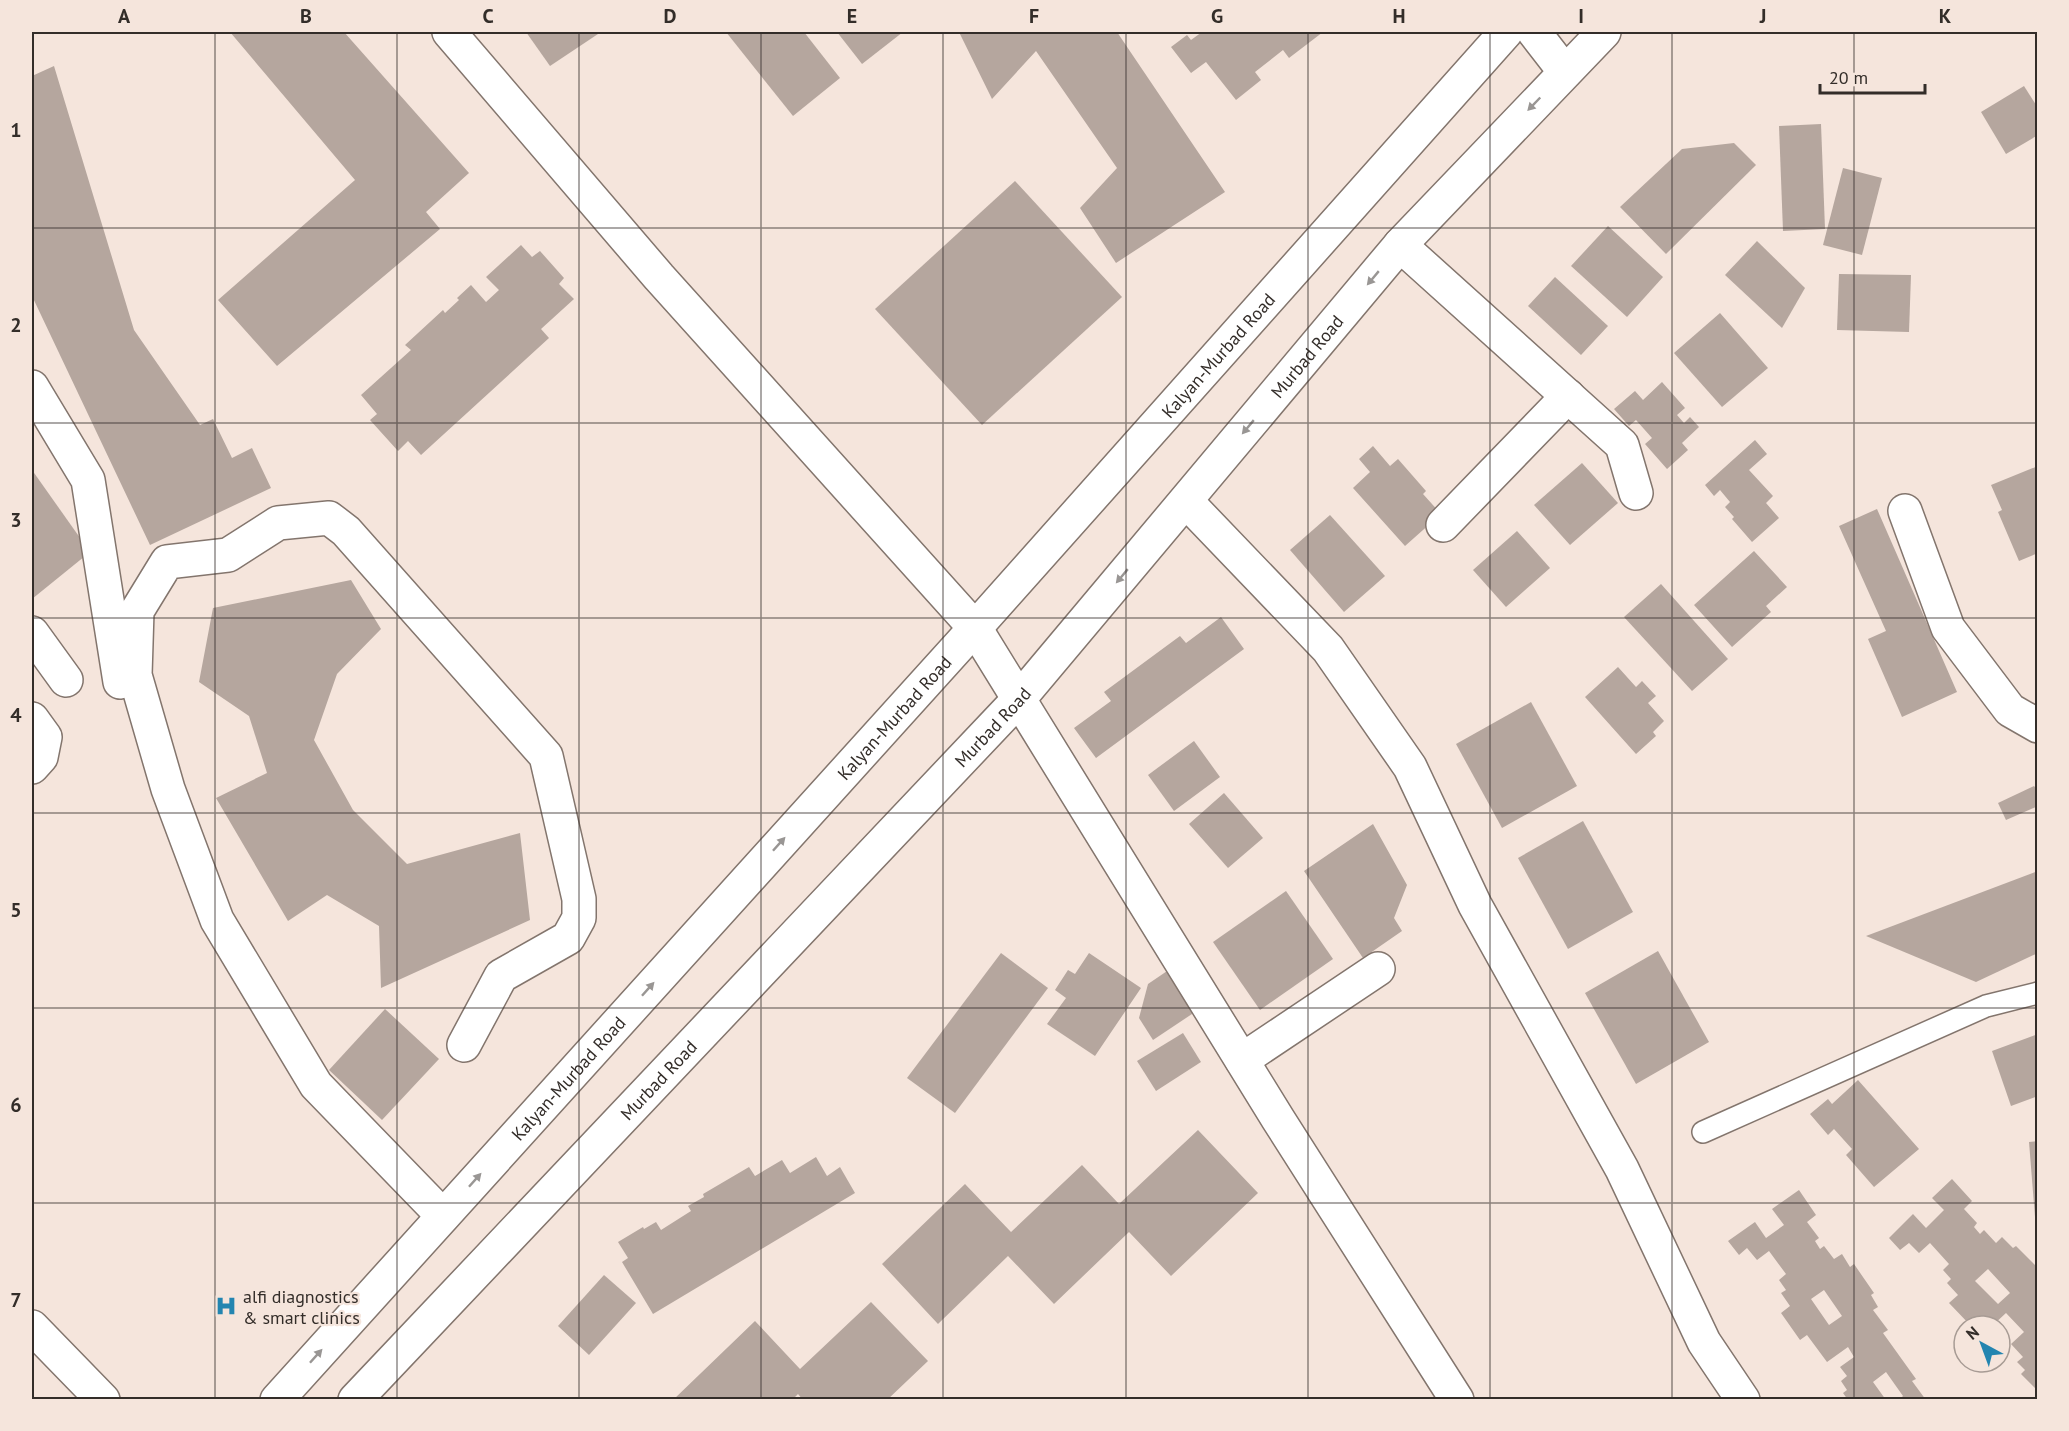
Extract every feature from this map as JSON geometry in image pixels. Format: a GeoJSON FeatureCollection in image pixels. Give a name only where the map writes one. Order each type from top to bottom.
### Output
{"type":"FeatureCollection","features":[{"type":"Feature","properties":{"kind":"main road"},"geometry":{"type":"LineString","coordinates":[[449,32],[659,278],[975,628],[1242,1060],[1457,1400]]}},
{"type":"Feature","properties":{"kind":"main road","name":"Kalyan-Murbad Road"},"geometry":{"type":"LineString","coordinates":[[277,1400],[975,628],[1506,32]]}},
{"type":"Feature","properties":{"kind":"main road"},"geometry":{"type":"LineString","coordinates":[[1534,32],[1565,72]]}},
{"type":"Feature","properties":{"kind":"main road","name":"Murbad Road"},"geometry":{"type":"LineString","coordinates":[[355,1400],[1019,699],[1400,245],[1604,32]]}},
{"type":"Feature","properties":{"kind":"main road"},"geometry":{"type":"LineString","coordinates":[[1400,245],[1622,445],[1636,494]]}},
{"type":"Feature","properties":{"kind":"main road"},"geometry":{"type":"LineString","coordinates":[[32,387],[88,480],[129,738]]}},
{"type":"Feature","properties":{"kind":"main road"},"geometry":{"type":"LineString","coordinates":[[1443,525],[1568,396]]}},
{"type":"Feature","properties":{"kind":"main road"},"geometry":{"type":"LineString","coordinates":[[1186,501],[1328,649],[1410,768],[1475,904],[1622,1169],[1704,1342],[1743,1400]]}},
{"type":"Feature","properties":{"kind":"main road"},"geometry":{"type":"LineString","coordinates":[[1905,511],[1948,628],[2010,710],[2037,726]]}},
{"type":"Feature","properties":{"kind":"main road"},"geometry":{"type":"LineString","coordinates":[[443,1216],[316,1085],[217,920],[168,789],[135,675],[137,611],[167,562],[228,555],[278,523],[328,518],[346,531],[546,756],[579,899],[579,918],[568,938],[501,976],[464,1045]]}},
{"type":"Feature","properties":{"kind":"main road"},"geometry":{"type":"LineString","coordinates":[[32,633],[66,680]]}},
{"type":"Feature","properties":{"kind":"main road"},"geometry":{"type":"LineString","coordinates":[[32,719],[45,737],[41,757],[32,767]]}},
{"type":"Feature","properties":{"kind":"main road"},"geometry":{"type":"LineString","coordinates":[[1242,1060],[1378,969]]}},
{"type":"Feature","properties":{"kind":"main road"},"geometry":{"type":"LineString","coordinates":[[32,1327],[103,1400]]}},
{"type":"Feature","properties":{"kind":"lane"},"geometry":{"type":"LineString","coordinates":[[1703,1132],[1986,1006],[2037,993]]}},
{"type":"Feature","properties":{"kind":"building"},"geometry":{"type":"Polygon","coordinates":[[[230,32],[344,32],[469,173],[426,212],[440,229],[277,366],[218,300],[355,180],[230,32]]]}},
{"type":"Feature","properties":{"kind":"building"},"geometry":{"type":"Polygon","coordinates":[[[526,32],[601,32],[550,66],[526,32]]]}},
{"type":"Feature","properties":{"kind":"building"},"geometry":{"type":"Polygon","coordinates":[[[726,32],[804,32],[840,78],[793,116],[726,32]]]}},
{"type":"Feature","properties":{"kind":"building"},"geometry":{"type":"Polygon","coordinates":[[[837,32],[903,32],[862,64],[837,32]]]}},
{"type":"Feature","properties":{"kind":"building"},"geometry":{"type":"Polygon","coordinates":[[[959,32],[1117,32],[1225,192],[1116,263],[1080,208],[1117,168],[1036,51],[992,99],[959,32]]]}},
{"type":"Feature","properties":{"kind":"building"},"geometry":{"type":"Polygon","coordinates":[[[1202,32],[1323,32],[1289,58],[1283,50],[1255,72],[1261,80],[1236,100],[1206,62],[1191,73],[1171,47],[1187,35],[1191,40],[1202,32]]]}},
{"type":"Feature","properties":{"kind":"building"},"geometry":{"type":"Polygon","coordinates":[[[54,66],[134,330],[200,425],[213,419],[232,458],[252,448],[271,488],[150,545],[32,296],[32,76],[54,66]]]}},
{"type":"Feature","properties":{"kind":"building"},"geometry":{"type":"Polygon","coordinates":[[[2024,86],[2038,108],[2038,135],[2006,154],[1981,112],[2024,86]]]}},
{"type":"Feature","properties":{"kind":"building"},"geometry":{"type":"Polygon","coordinates":[[[1821,124],[1825,229],[1783,231],[1779,126],[1821,124]]]}},
{"type":"Feature","properties":{"kind":"building"},"geometry":{"type":"Polygon","coordinates":[[[1734,143],[1756,165],[1666,254],[1620,207],[1682,149],[1734,143]]]}},
{"type":"Feature","properties":{"kind":"building"},"geometry":{"type":"Polygon","coordinates":[[[1843,168],[1882,178],[1862,255],[1823,245],[1843,168]]]}},
{"type":"Feature","properties":{"kind":"building"},"geometry":{"type":"Polygon","coordinates":[[[1015,181],[1122,297],[982,425],[875,309],[1015,181]]]}},
{"type":"Feature","properties":{"kind":"building"},"geometry":{"type":"Polygon","coordinates":[[[1608,226],[1663,277],[1627,317],[1571,266],[1608,226]]]}},
{"type":"Feature","properties":{"kind":"building"},"geometry":{"type":"Polygon","coordinates":[[[1757,241],[1805,288],[1782,328],[1725,275],[1757,241]]]}},
{"type":"Feature","properties":{"kind":"building"},"geometry":{"type":"Polygon","coordinates":[[[521,245],[532,257],[540,251],[564,278],[559,284],[574,299],[541,329],[549,338],[421,455],[408,441],[398,451],[370,420],[377,414],[361,395],[411,350],[405,345],[443,310],[445,313],[471,285],[486,302],[499,290],[486,277],[521,245]]]}},
{"type":"Feature","properties":{"kind":"building"},"geometry":{"type":"Polygon","coordinates":[[[1839,274],[1911,275],[1909,332],[1837,330],[1839,274]]]}},
{"type":"Feature","properties":{"kind":"building"},"geometry":{"type":"Polygon","coordinates":[[[1555,277],[1608,326],[1581,355],[1528,306],[1555,277]]]}},
{"type":"Feature","properties":{"kind":"building"},"geometry":{"type":"Polygon","coordinates":[[[1720,313],[1768,368],[1722,407],[1674,353],[1720,313]]]}},
{"type":"Feature","properties":{"kind":"building"},"geometry":{"type":"Polygon","coordinates":[[[1662,382],[1685,408],[1677,415],[1684,423],[1690,417],[1699,427],[1682,443],[1688,450],[1667,469],[1645,444],[1652,438],[1636,420],[1629,426],[1614,409],[1635,391],[1643,400],[1662,382]]]}},
{"type":"Feature","properties":{"kind":"building"},"geometry":{"type":"Polygon","coordinates":[[[1755,440],[1767,454],[1749,470],[1773,496],[1766,503],[1779,518],[1752,542],[1725,507],[1730,502],[1720,490],[1714,496],[1705,485],[1755,440]]]}},
{"type":"Feature","properties":{"kind":"building"},"geometry":{"type":"Polygon","coordinates":[[[1373,446],[1390,466],[1398,459],[1426,491],[1423,494],[1441,514],[1405,546],[1353,488],[1370,472],[1359,459],[1373,446]]]}},
{"type":"Feature","properties":{"kind":"building"},"geometry":{"type":"Polygon","coordinates":[[[1582,463],[1618,503],[1570,545],[1534,505],[1582,463]]]}},
{"type":"Feature","properties":{"kind":"building"},"geometry":{"type":"Polygon","coordinates":[[[2038,466],[2038,553],[2019,561],[1998,512],[2002,510],[1991,485],[2038,466]]]}},
{"type":"Feature","properties":{"kind":"building"},"geometry":{"type":"Polygon","coordinates":[[[32,470],[90,552],[32,599],[32,470]]]}},
{"type":"Feature","properties":{"kind":"building"},"geometry":{"type":"Polygon","coordinates":[[[1877,509],[1957,692],[1902,717],[1868,639],[1886,631],[1839,526],[1877,509]]]}},
{"type":"Feature","properties":{"kind":"building"},"geometry":{"type":"Polygon","coordinates":[[[1330,515],[1385,576],[1344,612],[1290,550],[1330,515]]]}},
{"type":"Feature","properties":{"kind":"building"},"geometry":{"type":"Polygon","coordinates":[[[1517,531],[1550,568],[1506,607],[1473,570],[1517,531]]]}},
{"type":"Feature","properties":{"kind":"building"},"geometry":{"type":"Polygon","coordinates":[[[1754,551],[1787,587],[1766,606],[1771,612],[1732,647],[1694,605],[1754,551]]]}},
{"type":"Feature","properties":{"kind":"building"},"geometry":{"type":"Polygon","coordinates":[[[351,580],[381,629],[337,674],[314,740],[353,810],[407,864],[520,833],[530,920],[381,988],[379,926],[327,895],[288,921],[216,798],[267,773],[249,716],[199,682],[213,608],[351,580]]]}},
{"type":"Feature","properties":{"kind":"building"},"geometry":{"type":"Polygon","coordinates":[[[1661,584],[1728,659],[1692,691],[1624,617],[1661,584]]]}},
{"type":"Feature","properties":{"kind":"building"},"geometry":{"type":"Polygon","coordinates":[[[1221,617],[1244,649],[1096,758],[1074,728],[1111,701],[1104,692],[1180,636],[1186,643],[1221,617]]]}},
{"type":"Feature","properties":{"kind":"building"},"geometry":{"type":"Polygon","coordinates":[[[1618,667],[1636,687],[1642,681],[1656,696],[1648,703],[1664,721],[1653,732],[1656,736],[1636,754],[1585,697],[1618,667]]]}},
{"type":"Feature","properties":{"kind":"building"},"geometry":{"type":"Polygon","coordinates":[[[1531,702],[1577,786],[1502,828],[1456,744],[1531,702]]]}},
{"type":"Feature","properties":{"kind":"building"},"geometry":{"type":"Polygon","coordinates":[[[1194,741],[1220,777],[1174,811],[1148,775],[1194,741]]]}},
{"type":"Feature","properties":{"kind":"building"},"geometry":{"type":"Polygon","coordinates":[[[2034,786],[2038,791],[2038,806],[2006,820],[1998,803],[2034,786]]]}},
{"type":"Feature","properties":{"kind":"building"},"geometry":{"type":"Polygon","coordinates":[[[1224,793],[1263,838],[1228,868],[1189,824],[1224,793]]]}},
{"type":"Feature","properties":{"kind":"building"},"geometry":{"type":"Polygon","coordinates":[[[1583,821],[1633,912],[1568,949],[1518,858],[1583,821]]]}},
{"type":"Feature","properties":{"kind":"building"},"geometry":{"type":"Polygon","coordinates":[[[1373,824],[1407,885],[1394,918],[1402,931],[1363,958],[1304,871],[1373,824]]]}},
{"type":"Feature","properties":{"kind":"building"},"geometry":{"type":"Polygon","coordinates":[[[2038,871],[2038,953],[1976,982],[1866,936],[2038,871]]]}},
{"type":"Feature","properties":{"kind":"building"},"geometry":{"type":"Polygon","coordinates":[[[1286,891],[1333,959],[1260,1010],[1213,942],[1286,891]]]}},
{"type":"Feature","properties":{"kind":"building"},"geometry":{"type":"Polygon","coordinates":[[[1658,951],[1709,1042],[1636,1084],[1585,993],[1658,951]]]}},
{"type":"Feature","properties":{"kind":"building"},"geometry":{"type":"Polygon","coordinates":[[[1001,953],[1048,988],[955,1113],[907,1078],[1001,953]]]}},
{"type":"Feature","properties":{"kind":"building"},"geometry":{"type":"Polygon","coordinates":[[[1089,953],[1141,988],[1095,1056],[1047,1024],[1066,998],[1055,990],[1068,970],[1075,974],[1089,953]]]}},
{"type":"Feature","properties":{"kind":"building"},"geometry":{"type":"Polygon","coordinates":[[[1176,965],[1204,1006],[1153,1040],[1139,1018],[1148,984],[1176,965]]]}},
{"type":"Feature","properties":{"kind":"building"},"geometry":{"type":"Polygon","coordinates":[[[385,1009],[439,1059],[382,1120],[329,1070],[385,1009]]]}},
{"type":"Feature","properties":{"kind":"building"},"geometry":{"type":"Polygon","coordinates":[[[1183,1033],[1201,1062],[1156,1091],[1137,1061],[1183,1033]]]}},
{"type":"Feature","properties":{"kind":"building"},"geometry":{"type":"Polygon","coordinates":[[[2038,1034],[2038,1096],[2011,1106],[1992,1051],[2038,1034]]]}},
{"type":"Feature","properties":{"kind":"building"},"geometry":{"type":"Polygon","coordinates":[[[1858,1080],[1919,1149],[1874,1187],[1846,1155],[1852,1149],[1834,1129],[1828,1135],[1810,1114],[1828,1099],[1832,1104],[1858,1080]]]}},
{"type":"Feature","properties":{"kind":"building"},"geometry":{"type":"Polygon","coordinates":[[[1198,1130],[1258,1193],[1171,1276],[1129,1232],[1054,1304],[1008,1256],[938,1324],[882,1264],[965,1184],[1011,1232],[1082,1165],[1119,1204],[1198,1130]]]}},
{"type":"Feature","properties":{"kind":"building"},"geometry":{"type":"Polygon","coordinates":[[[2038,1141],[2038,1216],[2035,1217],[2029,1142],[2038,1141]]]}},
{"type":"Feature","properties":{"kind":"building"},"geometry":{"type":"Polygon","coordinates":[[[816,1157],[827,1176],[840,1167],[855,1193],[653,1314],[622,1262],[628,1258],[618,1242],[656,1222],[661,1230],[691,1211],[688,1206],[704,1197],[703,1194],[749,1167],[755,1176],[782,1160],[790,1173],[816,1157]]]}},
{"type":"Feature","properties":{"kind":"building"},"geometry":{"type":"Polygon","coordinates":[[[1952,1179],[1972,1201],[1964,1209],[1977,1223],[1974,1227],[1980,1234],[1984,1230],[1996,1243],[2002,1237],[2013,1248],[2016,1246],[2038,1268],[2036,1274],[2038,1276],[2038,1391],[2021,1374],[2025,1370],[2017,1362],[2023,1357],[2012,1343],[2024,1332],[2012,1319],[2012,1314],[1960,1314],[1949,1303],[1958,1295],[1947,1283],[1951,1279],[1943,1270],[1949,1264],[1930,1243],[1919,1253],[1909,1243],[1900,1250],[1889,1238],[1913,1214],[1926,1228],[1944,1210],[1932,1198],[1952,1179]],[[1988,1269],[1975,1281],[1998,1304],[2010,1293],[1988,1269]]]}},
{"type":"Feature","properties":{"kind":"building"},"geometry":{"type":"Polygon","coordinates":[[[1799,1190],[1816,1215],[1807,1222],[1819,1238],[1815,1241],[1820,1249],[1824,1246],[1834,1259],[1842,1254],[1850,1267],[1854,1264],[1874,1293],[1871,1295],[1878,1307],[1873,1310],[1888,1330],[1883,1333],[1916,1379],[1912,1381],[1926,1400],[1899,1400],[1903,1396],[1886,1372],[1873,1382],[1886,1400],[1848,1400],[1843,1393],[1847,1390],[1841,1381],[1847,1376],[1840,1367],[1854,1357],[1848,1347],[1827,1362],[1807,1335],[1800,1340],[1781,1313],[1790,1306],[1781,1293],[1786,1290],[1779,1280],[1786,1274],[1769,1251],[1757,1260],[1747,1248],[1739,1255],[1728,1241],[1755,1222],[1766,1238],[1784,1225],[1772,1209],[1799,1190]],[[1824,1290],[1811,1299],[1829,1325],[1842,1316],[1824,1290]]]}},
{"type":"Feature","properties":{"kind":"building"},"geometry":{"type":"Polygon","coordinates":[[[604,1275],[636,1303],[589,1355],[558,1326],[604,1275]]]}},
{"type":"Feature","properties":{"kind":"building"},"geometry":{"type":"Polygon","coordinates":[[[871,1302],[928,1361],[887,1400],[803,1400],[798,1394],[792,1400],[673,1400],[755,1321],[800,1369],[871,1302]]]}},
{"type":"Feature","properties":{"kind":"place","name":"alfi diagnostics & smart clinics"},"geometry":{"type":"Point","coordinates":[226,1306]}}]}
